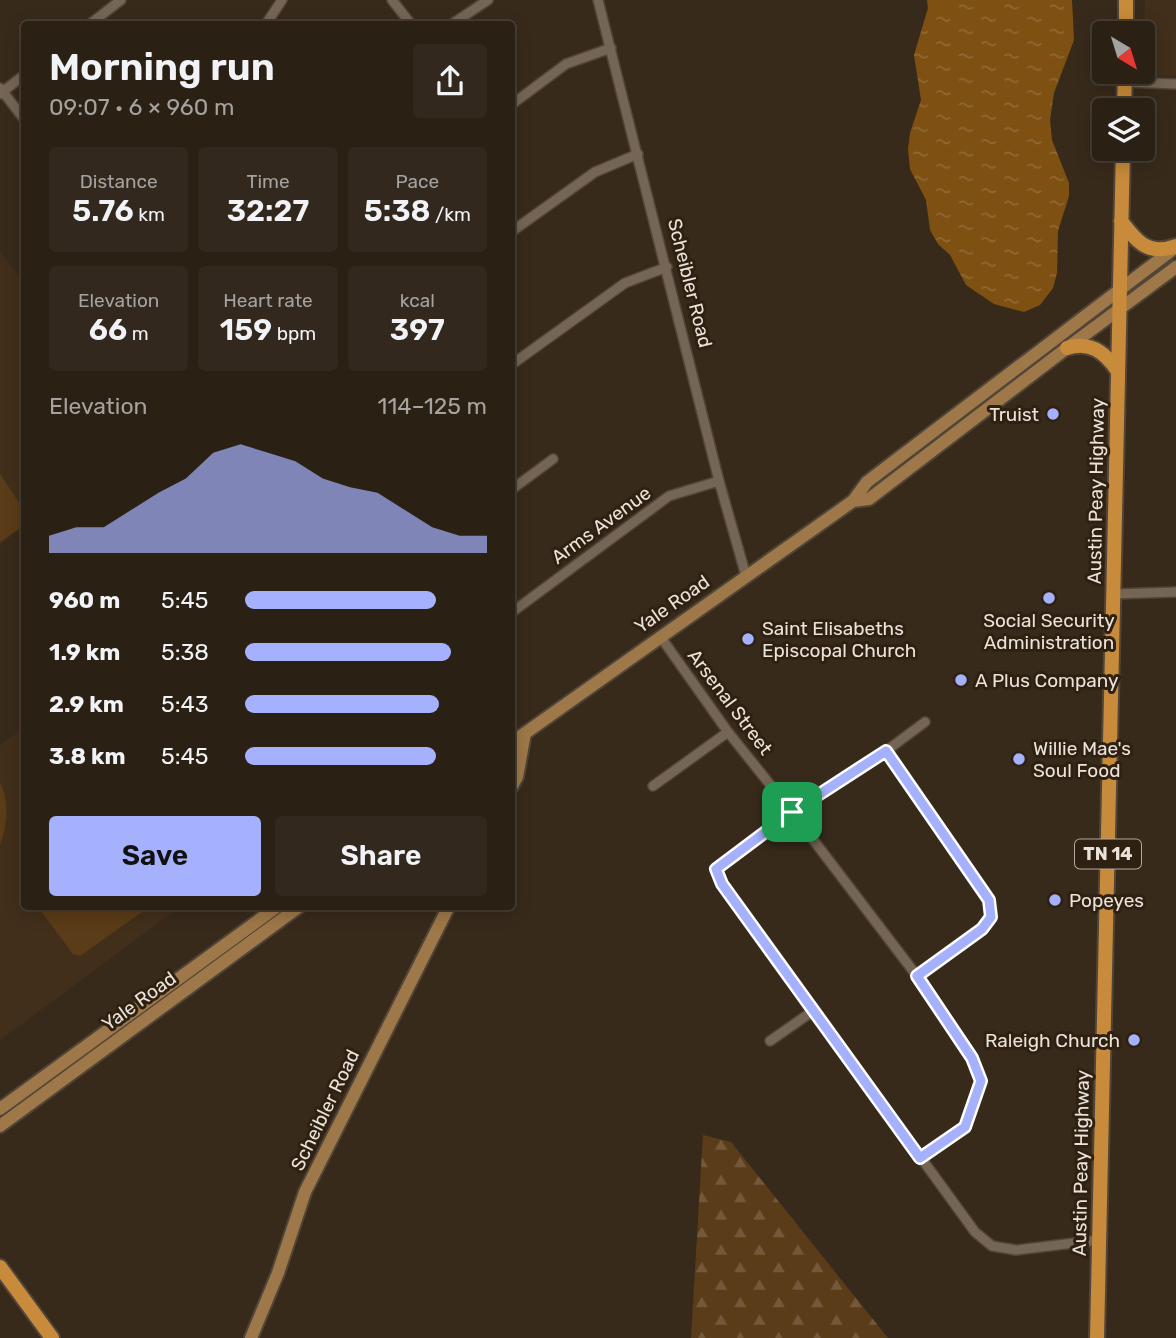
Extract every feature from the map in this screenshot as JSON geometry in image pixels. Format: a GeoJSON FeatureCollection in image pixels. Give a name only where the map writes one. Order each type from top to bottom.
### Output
{"type":"FeatureCollection","features":[{"type":"Feature","properties":{"kind":"main road"},"geometry":{"type":"LineString","coordinates":[[1126,0],[1126,21]]}},
{"type":"Feature","properties":{"kind":"main road","name":"Austin Peay Highway"},"geometry":{"type":"LineString","coordinates":[[1097,1338],[1123,161]]}},
{"type":"Feature","properties":{"kind":"main road"},"geometry":{"type":"LineString","coordinates":[[1121,221],[1148,247],[1157,250],[1176,246]]}},
{"type":"Feature","properties":{"kind":"main road","name":"Yale Road"},"geometry":{"type":"LineString","coordinates":[[515,741],[853,501],[867,481],[1176,246]]}},
{"type":"Feature","properties":{"kind":"main road","name":"Yale Road"},"geometry":{"type":"LineString","coordinates":[[853,501],[869,499],[1176,267]]}},
{"type":"Feature","properties":{"kind":"main road"},"geometry":{"type":"LineString","coordinates":[[1067,348],[1079,344],[1090,346],[1111,360],[1117,370]]}},
{"type":"Feature","properties":{"kind":"main road"},"geometry":{"type":"LineString","coordinates":[[515,781],[525,733]]}},
{"type":"Feature","properties":{"kind":"main road","name":"Yale Road"},"geometry":{"type":"LineString","coordinates":[[0,1109],[273,910]]}},
{"type":"Feature","properties":{"kind":"main road","name":"Yale Road"},"geometry":{"type":"LineString","coordinates":[[0,1126],[295,910]]}},
{"type":"Feature","properties":{"kind":"main road","name":"Scheibler Road"},"geometry":{"type":"LineString","coordinates":[[251,1338],[278,1273],[305,1192],[447,910]]}},
{"type":"Feature","properties":{"kind":"main road"},"geometry":{"type":"LineString","coordinates":[[0,1267],[52,1338]]}},
{"type":"Feature","properties":{"kind":"street"},"geometry":{"type":"LineString","coordinates":[[94,21],[120,0]]}},
{"type":"Feature","properties":{"kind":"street"},"geometry":{"type":"LineString","coordinates":[[268,21],[282,0]]}},
{"type":"Feature","properties":{"kind":"street"},"geometry":{"type":"LineString","coordinates":[[392,0],[409,21]]}},
{"type":"Feature","properties":{"kind":"street"},"geometry":{"type":"LineString","coordinates":[[456,21],[488,0]]}},
{"type":"Feature","properties":{"kind":"street","name":"Scheibler Road"},"geometry":{"type":"LineString","coordinates":[[598,0],[719,481],[746,576]]}},
{"type":"Feature","properties":{"kind":"street"},"geometry":{"type":"LineString","coordinates":[[515,102],[566,64],[611,48]]}},
{"type":"Feature","properties":{"kind":"street"},"geometry":{"type":"LineString","coordinates":[[21,77],[1,91],[21,115]]}},
{"type":"Feature","properties":{"kind":"street"},"geometry":{"type":"LineString","coordinates":[[1155,81],[1176,84]]}},
{"type":"Feature","properties":{"kind":"street"},"geometry":{"type":"LineString","coordinates":[[515,229],[595,172],[638,154]]}},
{"type":"Feature","properties":{"kind":"street"},"geometry":{"type":"LineString","coordinates":[[515,362],[625,283],[667,267]]}},
{"type":"Feature","properties":{"kind":"street"},"geometry":{"type":"LineString","coordinates":[[515,487],[553,459]]}},
{"type":"Feature","properties":{"kind":"street","name":"Arms Avenue"},"geometry":{"type":"LineString","coordinates":[[515,609],[669,496],[719,481]]}},
{"type":"Feature","properties":{"kind":"street"},"geometry":{"type":"LineString","coordinates":[[1113,594],[1176,592]]}},
{"type":"Feature","properties":{"kind":"street","name":"Arsenal Street"},"geometry":{"type":"LineString","coordinates":[[660,636],[729,732],[917,976],[972,1058],[981,1081],[965,1127],[920,1158]]}},
{"type":"Feature","properties":{"kind":"street"},"geometry":{"type":"LineString","coordinates":[[925,722],[886,751],[792,812],[716,869],[722,884],[975,1232],[992,1246],[1016,1250],[1099,1240]]}},
{"type":"Feature","properties":{"kind":"street"},"geometry":{"type":"LineString","coordinates":[[653,786],[729,732]]}},
{"type":"Feature","properties":{"kind":"street"},"geometry":{"type":"LineString","coordinates":[[886,751],[989,900],[991,917],[982,929],[917,976]]}},
{"type":"Feature","properties":{"kind":"street"},"geometry":{"type":"LineString","coordinates":[[770,1041],[813,1011]]}},
{"type":"Feature","properties":{"kind":"shaded area"},"geometry":{"type":"Polygon","coordinates":[[[1145,0],[1176,0],[1176,76],[1155,75],[1155,21],[1145,21],[1145,0]]]}},
{"type":"Feature","properties":{"kind":"shaded area"},"geometry":{"type":"Polygon","coordinates":[[[0,251],[21,279],[21,528],[0,545],[0,251]]]}},
{"type":"Feature","properties":{"kind":"shaded area"},"geometry":{"type":"Polygon","coordinates":[[[21,730],[21,910],[176,910],[0,1040],[0,745],[21,730]]]}},
{"type":"Feature","properties":{"kind":"green space"},"geometry":{"type":"Polygon","coordinates":[[[0,474],[21,506],[21,527],[0,542],[0,474]]]}},
{"type":"Feature","properties":{"kind":"green space"},"geometry":{"type":"Polygon","coordinates":[[[0,783],[6,814],[0,845],[0,783]]]}},
{"type":"Feature","properties":{"kind":"green space"},"geometry":{"type":"Polygon","coordinates":[[[40,910],[145,910],[80,956],[73,954],[40,910]]]}},
{"type":"Feature","properties":{"kind":"green space"},"geometry":{"type":"Polygon","coordinates":[[[703,1135],[731,1142],[888,1338],[691,1338],[703,1135]]]}},
{"type":"Feature","properties":{"kind":"water"},"geometry":{"type":"Polygon","coordinates":[[[927,0],[1072,0],[1074,40],[1054,93],[1050,120],[1052,140],[1069,183],[1069,196],[1058,231],[1057,273],[1053,288],[1040,305],[1024,312],[994,304],[966,285],[950,255],[938,244],[930,230],[926,200],[910,169],[910,133],[921,100],[914,55],[928,8],[927,0]]]}},
{"type":"Feature","properties":{"kind":"place","name":"Truist"},"geometry":{"type":"Point","coordinates":[1053,414]}},
{"type":"Feature","properties":{"kind":"place","name":"Social Security Administration"},"geometry":{"type":"Point","coordinates":[1049,598]}},
{"type":"Feature","properties":{"kind":"place","name":"Saint Elisabeths Episcopal Church"},"geometry":{"type":"Point","coordinates":[748,639]}},
{"type":"Feature","properties":{"kind":"place","name":"A Plus Company"},"geometry":{"type":"Point","coordinates":[961,680]}},
{"type":"Feature","properties":{"kind":"place","name":"Willie Mae's Soul Food"},"geometry":{"type":"Point","coordinates":[1019,759]}},
{"type":"Feature","properties":{"kind":"place","name":"Popeyes"},"geometry":{"type":"Point","coordinates":[1055,900]}},
{"type":"Feature","properties":{"kind":"place","name":"Raleigh Church"},"geometry":{"type":"Point","coordinates":[1134,1040]}},
{"type":"Feature","properties":{"kind":"route"},"geometry":{"type":"LineString","coordinates":[[886,751],[989,900],[991,917],[982,929],[917,976],[972,1058],[981,1081],[965,1127],[920,1158],[722,884],[716,869],[792,812],[886,751]]}}]}
